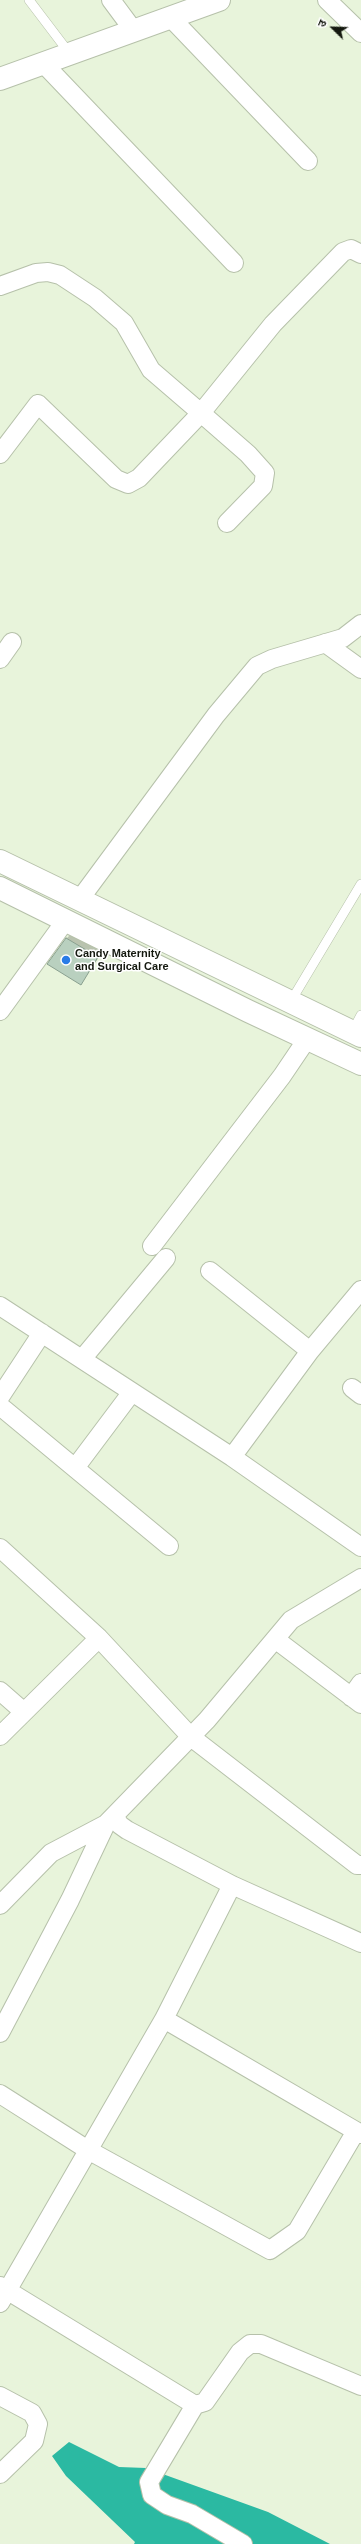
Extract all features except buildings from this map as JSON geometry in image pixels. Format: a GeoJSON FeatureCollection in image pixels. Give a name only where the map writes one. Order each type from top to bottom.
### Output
{"type":"FeatureCollection","features":[{"type":"Feature","properties":{"kind":"main road"},"geometry":{"type":"LineString","coordinates":[[0,79],[219,0]]}},
{"type":"Feature","properties":{"kind":"main road"},"geometry":{"type":"LineString","coordinates":[[0,861],[290,1003],[358,1028]]}},
{"type":"Feature","properties":{"kind":"main road"},"geometry":{"type":"LineString","coordinates":[[0,888],[361,1064]]}},
{"type":"Feature","properties":{"kind":"street"},"geometry":{"type":"LineString","coordinates":[[111,0],[134,31]]}},
{"type":"Feature","properties":{"kind":"street"},"geometry":{"type":"LineString","coordinates":[[327,0],[361,33]]}},
{"type":"Feature","properties":{"kind":"street"},"geometry":{"type":"LineString","coordinates":[[170,18],[308,161]]}},
{"type":"Feature","properties":{"kind":"street"},"geometry":{"type":"LineString","coordinates":[[43,63],[234,263]]}},
{"type":"Feature","properties":{"kind":"street"},"geometry":{"type":"LineString","coordinates":[[0,454],[38,404],[116,479],[128,484],[138,478],[201,413],[273,324],[343,252],[351,249],[361,254]]}},
{"type":"Feature","properties":{"kind":"street"},"geometry":{"type":"LineString","coordinates":[[0,286],[36,273],[48,272],[60,275],[95,298],[124,323],[151,370],[248,454],[265,473],[263,486],[227,523]]}},
{"type":"Feature","properties":{"kind":"street"},"geometry":{"type":"LineString","coordinates":[[80,899],[216,715],[257,666],[272,658],[343,638],[361,624]]}},
{"type":"Feature","properties":{"kind":"street"},"geometry":{"type":"LineString","coordinates":[[0,659],[12,642]]}},
{"type":"Feature","properties":{"kind":"street"},"geometry":{"type":"LineString","coordinates":[[325,643],[361,669]]}},
{"type":"Feature","properties":{"kind":"street"},"geometry":{"type":"LineString","coordinates":[[0,1011],[66,920]]}},
{"type":"Feature","properties":{"kind":"street"},"geometry":{"type":"LineString","coordinates":[[152,1246],[282,1076],[307,1039]]}},
{"type":"Feature","properties":{"kind":"street"},"geometry":{"type":"LineString","coordinates":[[82,1359],[166,1258]]}},
{"type":"Feature","properties":{"kind":"street"},"geometry":{"type":"LineString","coordinates":[[210,1271],[310,1351]]}},
{"type":"Feature","properties":{"kind":"street"},"geometry":{"type":"LineString","coordinates":[[232,1457],[310,1351],[361,1290]]}},
{"type":"Feature","properties":{"kind":"street"},"geometry":{"type":"LineString","coordinates":[[0,1306],[232,1457],[361,1547]]}},
{"type":"Feature","properties":{"kind":"street"},"geometry":{"type":"LineString","coordinates":[[0,1397],[42,1333]]}},
{"type":"Feature","properties":{"kind":"street"},"geometry":{"type":"LineString","coordinates":[[75,1468],[132,1392]]}},
{"type":"Feature","properties":{"kind":"street"},"geometry":{"type":"LineString","coordinates":[[0,1406],[169,1546]]}},
{"type":"Feature","properties":{"kind":"street"},"geometry":{"type":"LineString","coordinates":[[0,1548],[98,1637],[191,1736],[357,1866],[361,1865]]}},
{"type":"Feature","properties":{"kind":"street"},"geometry":{"type":"LineString","coordinates":[[0,1906],[51,1853],[110,1820],[191,1736],[291,1620],[361,1578]]}},
{"type":"Feature","properties":{"kind":"street"},"geometry":{"type":"LineString","coordinates":[[0,1736],[98,1641],[98,1637]]}},
{"type":"Feature","properties":{"kind":"street"},"geometry":{"type":"LineString","coordinates":[[275,1639],[358,1695]]}},
{"type":"Feature","properties":{"kind":"street"},"geometry":{"type":"LineString","coordinates":[[0,1691],[24,1712]]}},
{"type":"Feature","properties":{"kind":"street"},"geometry":{"type":"LineString","coordinates":[[110,1820],[232,1885],[361,1943]]}},
{"type":"Feature","properties":{"kind":"street"},"geometry":{"type":"LineString","coordinates":[[0,2033],[110,1820]]}},
{"type":"Feature","properties":{"kind":"street"},"geometry":{"type":"LineString","coordinates":[[195,2405],[2,2293],[88,2150],[164,2019],[232,1885]]}},
{"type":"Feature","properties":{"kind":"street"},"geometry":{"type":"LineString","coordinates":[[0,2094],[88,2150],[270,2250],[297,2231],[359,2132],[164,2019]]}},
{"type":"Feature","properties":{"kind":"street"},"geometry":{"type":"LineString","coordinates":[[243,2544],[192,2514],[167,2504],[152,2495],[149,2482],[195,2405],[205,2402],[240,2352],[250,2344],[261,2344],[361,2386]]}},
{"type":"Feature","properties":{"kind":"street"},"geometry":{"type":"LineString","coordinates":[[0,2396],[32,2413],[38,2424],[34,2441],[0,2474]]}},
{"type":"Feature","properties":{"kind":"lane"},"geometry":{"type":"LineString","coordinates":[[29,0],[70,54]]}},
{"type":"Feature","properties":{"kind":"lane"},"geometry":{"type":"LineString","coordinates":[[290,1003],[361,884]]}},
{"type":"Feature","properties":{"kind":"water"},"geometry":{"type":"Polygon","coordinates":[[[69,2442],[119,2467],[146,2468],[268,2512],[330,2544],[134,2544],[135,2542],[66,2476],[52,2456],[69,2442]]]}},
{"type":"Feature","properties":{"kind":"place","name":"Candy Maternity and Surgical Care"},"geometry":{"type":"Point","coordinates":[66,960]}}]}
